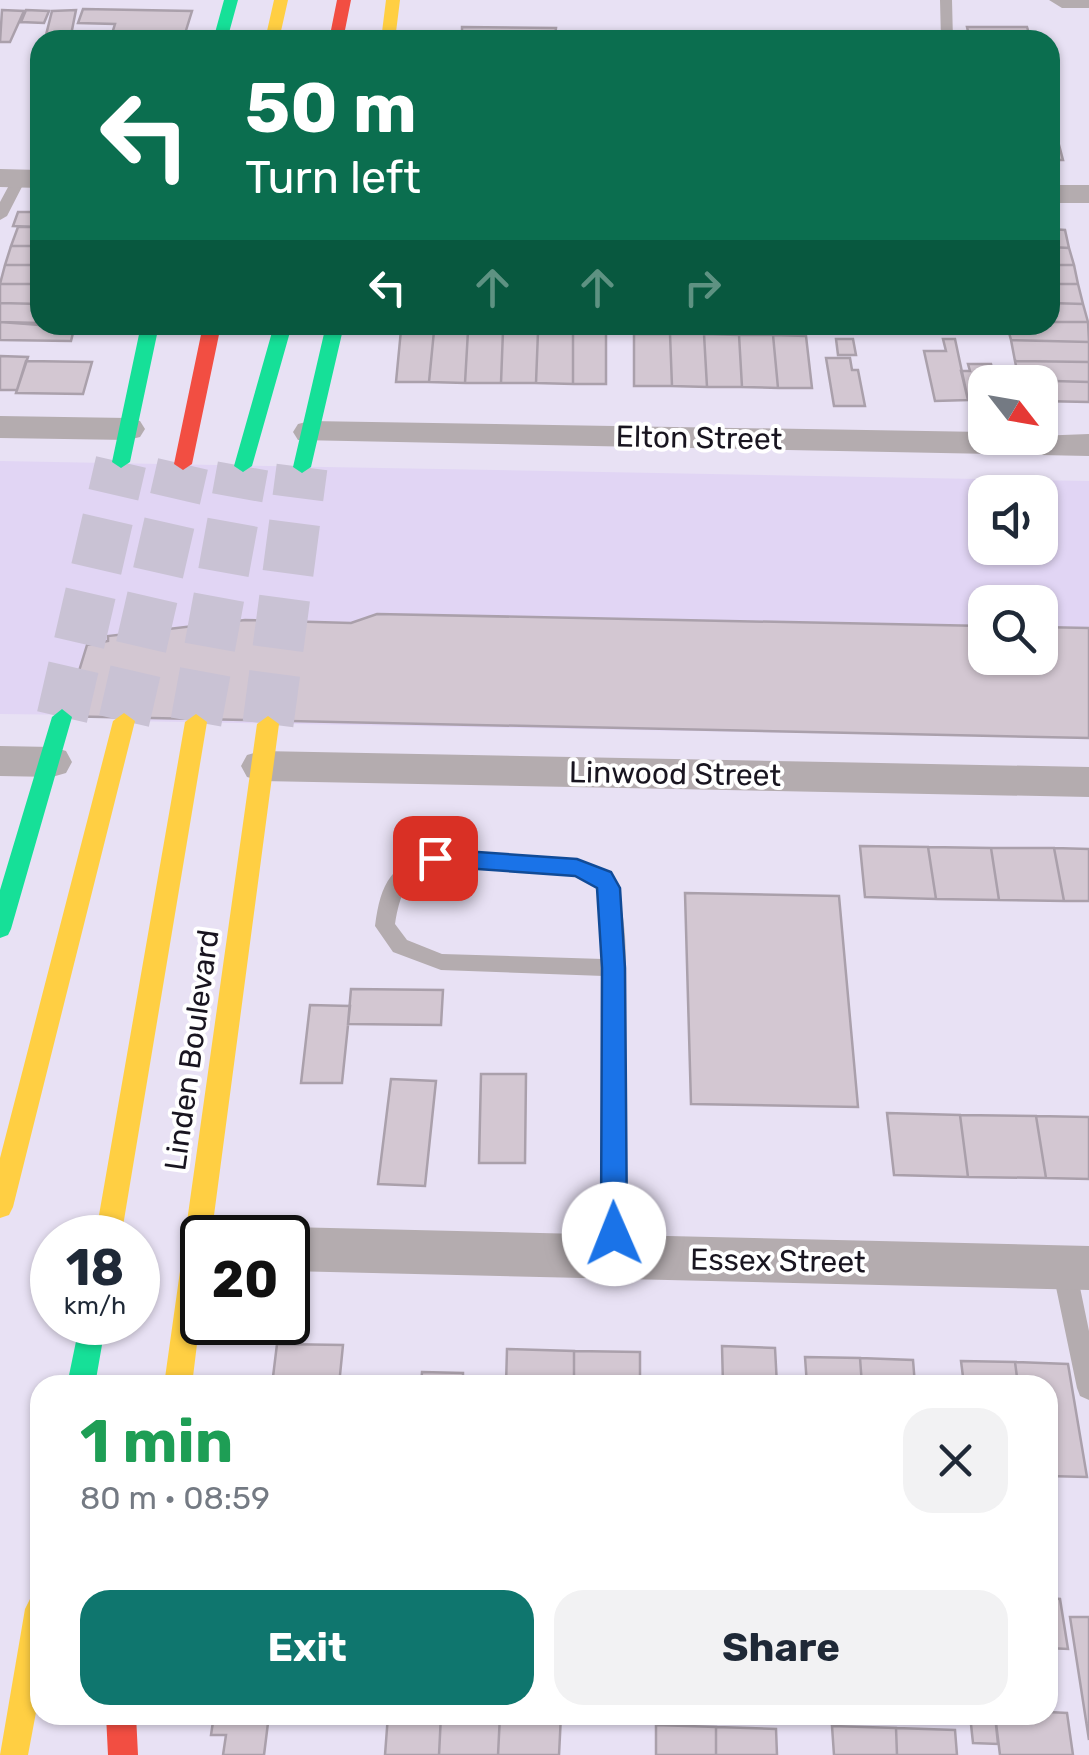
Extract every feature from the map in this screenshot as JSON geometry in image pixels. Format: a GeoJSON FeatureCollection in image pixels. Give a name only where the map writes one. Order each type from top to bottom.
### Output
{"type":"FeatureCollection","features":[{"type":"Feature","properties":{"kind":"main road"},"geometry":{"type":"LineString","coordinates":[[223,30],[231,0]]}},
{"type":"Feature","properties":{"kind":"main road"},"geometry":{"type":"LineString","coordinates":[[274,30],[281,0]]}},
{"type":"Feature","properties":{"kind":"main road"},"geometry":{"type":"LineString","coordinates":[[338,30],[344,0]]}},
{"type":"Feature","properties":{"kind":"main road"},"geometry":{"type":"LineString","coordinates":[[389,30],[393,0]]}},
{"type":"Feature","properties":{"kind":"main road"},"geometry":{"type":"LineString","coordinates":[[124,446],[148,335]]}},
{"type":"Feature","properties":{"kind":"main road"},"geometry":{"type":"LineString","coordinates":[[183,464],[210,335]]}},
{"type":"Feature","properties":{"kind":"main road"},"geometry":{"type":"LineString","coordinates":[[243,466],[280,335]]}},
{"type":"Feature","properties":{"kind":"main road"},"geometry":{"type":"LineString","coordinates":[[302,468],[333,335]]}},
{"type":"Feature","properties":{"kind":"main road"},"geometry":{"type":"LineString","coordinates":[[0,929],[52,762],[62,716]]}},
{"type":"Feature","properties":{"kind":"main road"},"geometry":{"type":"LineString","coordinates":[[0,1207],[124,721]]}},
{"type":"Feature","properties":{"kind":"main road","name":"Linden Boulevard"},"geometry":{"type":"LineString","coordinates":[[112,1215],[196,722]]}},
{"type":"Feature","properties":{"kind":"main road","name":"Linden Boulevard"},"geometry":{"type":"LineString","coordinates":[[203,1215],[268,724]]}},
{"type":"Feature","properties":{"kind":"main road"},"geometry":{"type":"LineString","coordinates":[[83,1375],[88,1345]]}},
{"type":"Feature","properties":{"kind":"main road"},"geometry":{"type":"LineString","coordinates":[[102,1345],[104,1375]]}},
{"type":"Feature","properties":{"kind":"main road","name":"Linden Boulevard"},"geometry":{"type":"LineString","coordinates":[[180,1375],[184,1345]]}},
{"type":"Feature","properties":{"kind":"main road"},"geometry":{"type":"LineString","coordinates":[[13,1755],[30,1664]]}},
{"type":"Feature","properties":{"kind":"main road"},"geometry":{"type":"LineString","coordinates":[[122,1725],[127,1755]]}},
{"type":"Feature","properties":{"kind":"main road"},"geometry":{"type":"LineString","coordinates":[[127,1755],[133,1725]]}},
{"type":"Feature","properties":{"kind":"street"},"geometry":{"type":"LineString","coordinates":[[1062,0],[1085,0],[1089,17]]}},
{"type":"Feature","properties":{"kind":"street"},"geometry":{"type":"LineString","coordinates":[[1060,194],[1089,194]]}},
{"type":"Feature","properties":{"kind":"street"},"geometry":{"type":"LineString","coordinates":[[0,426],[124,446]]}},
{"type":"Feature","properties":{"kind":"street","name":"Elton Street"},"geometry":{"type":"LineString","coordinates":[[310,432],[1089,445]]}},
{"type":"Feature","properties":{"kind":"street"},"geometry":{"type":"LineString","coordinates":[[0,761],[52,762]]}},
{"type":"Feature","properties":{"kind":"street","name":"Linwood Street"},"geometry":{"type":"LineString","coordinates":[[261,766],[1089,782]]}},
{"type":"Feature","properties":{"kind":"street","name":"Essex Street"},"geometry":{"type":"LineString","coordinates":[[310,1250],[1076,1268]]}},
{"type":"Feature","properties":{"kind":"lane"},"geometry":{"type":"LineString","coordinates":[[946,0],[948,30]]}},
{"type":"Feature","properties":{"kind":"lane"},"geometry":{"type":"LineString","coordinates":[[0,216],[20,179]]}},
{"type":"Feature","properties":{"kind":"lane"},"geometry":{"type":"LineString","coordinates":[[614,968],[441,962],[400,946],[390,937],[385,926],[389,897],[410,868],[435,858],[577,868],[603,878],[608,888],[614,968],[614,1257]]}},
{"type":"Feature","properties":{"kind":"lane"},"geometry":{"type":"LineString","coordinates":[[1076,1268],[1089,1388]]}},
{"type":"Feature","properties":{"kind":"shaded area"},"geometry":{"type":"Polygon","coordinates":[[[0,461],[968,479],[968,565],[1058,565],[1058,480],[1089,481],[1089,738],[124,721],[88,715],[0,714],[0,461]]]}},
{"type":"Feature","properties":{"kind":"building"},"geometry":{"type":"Polygon","coordinates":[[[83,9],[192,11],[186,30],[113,30],[115,24],[78,23],[83,9]]]}},
{"type":"Feature","properties":{"kind":"building"},"geometry":{"type":"Polygon","coordinates":[[[2,10],[24,11],[10,42],[0,42],[2,10]]]}},
{"type":"Feature","properties":{"kind":"building"},"geometry":{"type":"Polygon","coordinates":[[[26,10],[49,11],[44,23],[21,22],[26,10]]]}},
{"type":"Feature","properties":{"kind":"building"},"geometry":{"type":"Polygon","coordinates":[[[76,10],[72,30],[47,30],[52,11],[76,10]]]}},
{"type":"Feature","properties":{"kind":"building"},"geometry":{"type":"Polygon","coordinates":[[[462,27],[556,28],[556,30],[462,27]]]}},
{"type":"Feature","properties":{"kind":"building"},"geometry":{"type":"Polygon","coordinates":[[[967,27],[1028,30],[968,30],[967,27]]]}},
{"type":"Feature","properties":{"kind":"building"},"geometry":{"type":"Polygon","coordinates":[[[18,212],[30,212],[30,227],[13,226],[18,212]]]}},
{"type":"Feature","properties":{"kind":"building"},"geometry":{"type":"Polygon","coordinates":[[[18,227],[30,227],[30,246],[11,246],[18,227]]]}},
{"type":"Feature","properties":{"kind":"building"},"geometry":{"type":"Polygon","coordinates":[[[1060,230],[1065,230],[1069,248],[1060,248],[1060,230]]]}},
{"type":"Feature","properties":{"kind":"building"},"geometry":{"type":"Polygon","coordinates":[[[11,246],[30,246],[30,265],[5,265],[11,246]]]}},
{"type":"Feature","properties":{"kind":"building"},"geometry":{"type":"Polygon","coordinates":[[[1060,248],[1069,248],[1074,265],[1060,265],[1060,248]]]}},
{"type":"Feature","properties":{"kind":"building"},"geometry":{"type":"Polygon","coordinates":[[[5,265],[30,265],[30,284],[0,284],[5,265]]]}},
{"type":"Feature","properties":{"kind":"building"},"geometry":{"type":"Polygon","coordinates":[[[1060,265],[1074,265],[1078,284],[1060,284],[1060,265]]]}},
{"type":"Feature","properties":{"kind":"building"},"geometry":{"type":"Polygon","coordinates":[[[0,284],[30,284],[30,304],[0,303],[0,284]]]}},
{"type":"Feature","properties":{"kind":"building"},"geometry":{"type":"Polygon","coordinates":[[[1060,284],[1078,284],[1083,304],[1060,303],[1060,284]]]}},
{"type":"Feature","properties":{"kind":"building"},"geometry":{"type":"Polygon","coordinates":[[[0,303],[30,304],[30,323],[0,322],[0,303]]]}},
{"type":"Feature","properties":{"kind":"building"},"geometry":{"type":"Polygon","coordinates":[[[1060,303],[1083,304],[1088,322],[1060,322],[1060,303]]]}},
{"type":"Feature","properties":{"kind":"building"},"geometry":{"type":"Polygon","coordinates":[[[0,322],[30,324],[30,335],[72,335],[71,341],[0,340],[0,322]]]}},
{"type":"Feature","properties":{"kind":"building"},"geometry":{"type":"Polygon","coordinates":[[[1060,322],[1088,322],[1089,342],[1011,340],[1010,335],[1060,335],[1060,322]]]}},
{"type":"Feature","properties":{"kind":"building"},"geometry":{"type":"Polygon","coordinates":[[[401,335],[434,335],[429,382],[396,382],[401,335]]]}},
{"type":"Feature","properties":{"kind":"building"},"geometry":{"type":"Polygon","coordinates":[[[434,335],[468,335],[465,383],[429,382],[434,335]]]}},
{"type":"Feature","properties":{"kind":"building"},"geometry":{"type":"Polygon","coordinates":[[[468,335],[503,335],[501,383],[465,383],[468,335]]]}},
{"type":"Feature","properties":{"kind":"building"},"geometry":{"type":"Polygon","coordinates":[[[503,335],[538,335],[536,383],[501,383],[503,335]]]}},
{"type":"Feature","properties":{"kind":"building"},"geometry":{"type":"Polygon","coordinates":[[[538,335],[573,335],[573,384],[536,383],[538,335]]]}},
{"type":"Feature","properties":{"kind":"building"},"geometry":{"type":"Polygon","coordinates":[[[573,335],[606,335],[606,384],[573,384],[573,335]]]}},
{"type":"Feature","properties":{"kind":"building"},"geometry":{"type":"Polygon","coordinates":[[[634,335],[670,335],[672,386],[634,386],[634,335]]]}},
{"type":"Feature","properties":{"kind":"building"},"geometry":{"type":"Polygon","coordinates":[[[670,335],[704,335],[707,387],[672,386],[670,335]]]}},
{"type":"Feature","properties":{"kind":"building"},"geometry":{"type":"Polygon","coordinates":[[[704,335],[739,335],[742,387],[707,387],[704,335]]]}},
{"type":"Feature","properties":{"kind":"building"},"geometry":{"type":"Polygon","coordinates":[[[739,335],[773,335],[778,388],[742,387],[739,335]]]}},
{"type":"Feature","properties":{"kind":"building"},"geometry":{"type":"Polygon","coordinates":[[[773,335],[806,336],[812,388],[778,388],[773,335]]]}},
{"type":"Feature","properties":{"kind":"building"},"geometry":{"type":"Polygon","coordinates":[[[836,339],[853,339],[856,355],[838,355],[836,339]]]}},
{"type":"Feature","properties":{"kind":"building"},"geometry":{"type":"Polygon","coordinates":[[[943,339],[955,339],[968,400],[935,401],[924,351],[946,351],[943,339]]]}},
{"type":"Feature","properties":{"kind":"building"},"geometry":{"type":"Polygon","coordinates":[[[1011,340],[1089,342],[1089,362],[1015,361],[1011,340]]]}},
{"type":"Feature","properties":{"kind":"building"},"geometry":{"type":"Polygon","coordinates":[[[0,356],[28,357],[17,390],[0,390],[0,356]]]}},
{"type":"Feature","properties":{"kind":"building"},"geometry":{"type":"Polygon","coordinates":[[[826,358],[850,358],[852,370],[858,370],[865,406],[834,406],[826,358]]]}},
{"type":"Feature","properties":{"kind":"building"},"geometry":{"type":"Polygon","coordinates":[[[26,361],[92,362],[83,394],[16,393],[26,361]]]}},
{"type":"Feature","properties":{"kind":"building"},"geometry":{"type":"Polygon","coordinates":[[[1015,361],[1089,362],[1089,382],[1058,381],[1058,365],[1016,365],[1015,361]]]}},
{"type":"Feature","properties":{"kind":"building"},"geometry":{"type":"Polygon","coordinates":[[[961,371],[968,371],[968,400],[961,371]]]}},
{"type":"Feature","properties":{"kind":"building"},"geometry":{"type":"Polygon","coordinates":[[[1058,381],[1089,382],[1089,402],[1058,401],[1058,381]]]}},
{"type":"Feature","properties":{"kind":"building"},"geometry":{"type":"Polygon","coordinates":[[[377,614],[968,626],[968,675],[1058,675],[1058,627],[1089,628],[1089,738],[57,716],[69,669],[79,671],[87,645],[108,641],[108,636],[245,620],[351,623],[377,614]]]}},
{"type":"Feature","properties":{"kind":"building"},"geometry":{"type":"Polygon","coordinates":[[[860,846],[928,847],[936,899],[865,897],[860,846]]]}},
{"type":"Feature","properties":{"kind":"building"},"geometry":{"type":"Polygon","coordinates":[[[928,847],[991,848],[999,900],[936,899],[928,847]]]}},
{"type":"Feature","properties":{"kind":"building"},"geometry":{"type":"Polygon","coordinates":[[[991,848],[1054,848],[1064,901],[999,900],[991,848]]]}},
{"type":"Feature","properties":{"kind":"building"},"geometry":{"type":"Polygon","coordinates":[[[1054,848],[1089,849],[1089,901],[1064,901],[1054,848]]]}},
{"type":"Feature","properties":{"kind":"building"},"geometry":{"type":"Polygon","coordinates":[[[685,893],[839,896],[858,1107],[691,1104],[685,893]]]}},
{"type":"Feature","properties":{"kind":"building"},"geometry":{"type":"Polygon","coordinates":[[[351,989],[443,990],[441,1025],[348,1024],[351,989]]]}},
{"type":"Feature","properties":{"kind":"building"},"geometry":{"type":"Polygon","coordinates":[[[310,1005],[350,1006],[342,1083],[301,1083],[310,1005]]]}},
{"type":"Feature","properties":{"kind":"building"},"geometry":{"type":"Polygon","coordinates":[[[481,1074],[526,1074],[525,1163],[479,1163],[481,1074]]]}},
{"type":"Feature","properties":{"kind":"building"},"geometry":{"type":"Polygon","coordinates":[[[391,1079],[436,1081],[425,1186],[378,1184],[391,1079]]]}},
{"type":"Feature","properties":{"kind":"building"},"geometry":{"type":"Polygon","coordinates":[[[887,1113],[960,1115],[968,1177],[894,1175],[887,1113]]]}},
{"type":"Feature","properties":{"kind":"building"},"geometry":{"type":"Polygon","coordinates":[[[960,1115],[1036,1116],[1046,1178],[968,1177],[960,1115]]]}},
{"type":"Feature","properties":{"kind":"building"},"geometry":{"type":"Polygon","coordinates":[[[1036,1116],[1089,1117],[1089,1179],[1046,1178],[1036,1116]]]}},
{"type":"Feature","properties":{"kind":"building"},"geometry":{"type":"Polygon","coordinates":[[[277,1345],[343,1345],[340,1375],[273,1375],[277,1345]]]}},
{"type":"Feature","properties":{"kind":"building"},"geometry":{"type":"Polygon","coordinates":[[[722,1346],[775,1348],[776,1375],[723,1375],[722,1346]]]}},
{"type":"Feature","properties":{"kind":"building"},"geometry":{"type":"Polygon","coordinates":[[[507,1349],[574,1351],[574,1375],[506,1375],[507,1349]]]}},
{"type":"Feature","properties":{"kind":"building"},"geometry":{"type":"Polygon","coordinates":[[[574,1351],[640,1352],[640,1375],[574,1375],[574,1351]]]}},
{"type":"Feature","properties":{"kind":"building"},"geometry":{"type":"Polygon","coordinates":[[[805,1357],[860,1358],[861,1375],[806,1375],[805,1357]]]}},
{"type":"Feature","properties":{"kind":"building"},"geometry":{"type":"Polygon","coordinates":[[[860,1358],[913,1360],[914,1375],[861,1375],[860,1358]]]}},
{"type":"Feature","properties":{"kind":"building"},"geometry":{"type":"Polygon","coordinates":[[[961,1361],[1015,1362],[1017,1375],[963,1375],[961,1361]]]}},
{"type":"Feature","properties":{"kind":"building"},"geometry":{"type":"Polygon","coordinates":[[[1015,1362],[1068,1364],[1087,1477],[1058,1476],[1058,1375],[1017,1375],[1015,1362]]]}},
{"type":"Feature","properties":{"kind":"building"},"geometry":{"type":"Polygon","coordinates":[[[422,1372],[463,1373],[463,1375],[422,1375],[422,1372]]]}},
{"type":"Feature","properties":{"kind":"building"},"geometry":{"type":"Polygon","coordinates":[[[1058,1599],[1060,1599],[1068,1649],[1058,1648],[1058,1599]]]}},
{"type":"Feature","properties":{"kind":"building"},"geometry":{"type":"Polygon","coordinates":[[[1070,1617],[1089,1617],[1089,1740],[1070,1617]]]}},
{"type":"Feature","properties":{"kind":"building"},"geometry":{"type":"Polygon","coordinates":[[[1058,1713],[1067,1713],[1073,1755],[1000,1755],[996,1725],[1058,1725],[1058,1713]]]}},
{"type":"Feature","properties":{"kind":"building"},"geometry":{"type":"Polygon","coordinates":[[[212,1725],[268,1725],[264,1755],[223,1755],[226,1735],[211,1735],[212,1725]]]}},
{"type":"Feature","properties":{"kind":"building"},"geometry":{"type":"Polygon","coordinates":[[[387,1725],[440,1725],[439,1755],[385,1755],[387,1725]]]}},
{"type":"Feature","properties":{"kind":"building"},"geometry":{"type":"Polygon","coordinates":[[[440,1725],[500,1725],[498,1755],[439,1755],[440,1725]]]}},
{"type":"Feature","properties":{"kind":"building"},"geometry":{"type":"Polygon","coordinates":[[[500,1725],[560,1725],[559,1755],[498,1755],[500,1725]]]}},
{"type":"Feature","properties":{"kind":"building"},"geometry":{"type":"Polygon","coordinates":[[[656,1725],[716,1727],[716,1755],[656,1755],[656,1725]]]}},
{"type":"Feature","properties":{"kind":"building"},"geometry":{"type":"Polygon","coordinates":[[[971,1725],[996,1725],[998,1744],[973,1743],[971,1725]]]}},
{"type":"Feature","properties":{"kind":"building"},"geometry":{"type":"Polygon","coordinates":[[[832,1726],[896,1728],[897,1755],[834,1755],[832,1726]]]}},
{"type":"Feature","properties":{"kind":"building"},"geometry":{"type":"Polygon","coordinates":[[[716,1727],[776,1729],[777,1755],[716,1755],[716,1727]]]}},
{"type":"Feature","properties":{"kind":"building"},"geometry":{"type":"Polygon","coordinates":[[[896,1728],[955,1730],[957,1755],[897,1755],[896,1728]]]}},
{"type":"Feature","properties":{"kind":"tunnel"},"geometry":{"type":"LineString","coordinates":[[62,717],[121,462]]}},
{"type":"Feature","properties":{"kind":"tunnel"},"geometry":{"type":"LineString","coordinates":[[124,721],[183,464]]}},
{"type":"Feature","properties":{"kind":"tunnel"},"geometry":{"type":"LineString","coordinates":[[196,722],[243,466]]}},
{"type":"Feature","properties":{"kind":"tunnel"},"geometry":{"type":"LineString","coordinates":[[268,724],[302,467]]}},
{"type":"Feature","properties":{"kind":"traffic: fast"},"geometry":{"type":"LineString","coordinates":[[223,30],[231,0]]}},
{"type":"Feature","properties":{"kind":"traffic: fast"},"geometry":{"type":"LineString","coordinates":[[121,462],[148,335]]}},
{"type":"Feature","properties":{"kind":"traffic: fast"},"geometry":{"type":"LineString","coordinates":[[243,466],[280,335]]}},
{"type":"Feature","properties":{"kind":"traffic: fast"},"geometry":{"type":"LineString","coordinates":[[302,467],[333,335]]}},
{"type":"Feature","properties":{"kind":"traffic: fast"},"geometry":{"type":"LineString","coordinates":[[0,929],[62,717]]}},
{"type":"Feature","properties":{"kind":"traffic: fast"},"geometry":{"type":"LineString","coordinates":[[83,1375],[89,1345]]}},
{"type":"Feature","properties":{"kind":"traffic: slow"},"geometry":{"type":"LineString","coordinates":[[274,30],[281,0]]}},
{"type":"Feature","properties":{"kind":"traffic: slow"},"geometry":{"type":"LineString","coordinates":[[389,30],[393,0]]}},
{"type":"Feature","properties":{"kind":"traffic: slow"},"geometry":{"type":"LineString","coordinates":[[0,1207],[124,721]]}},
{"type":"Feature","properties":{"kind":"traffic: slow"},"geometry":{"type":"LineString","coordinates":[[112,1215],[196,722]]}},
{"type":"Feature","properties":{"kind":"traffic: slow"},"geometry":{"type":"LineString","coordinates":[[179,1375],[268,724]]}},
{"type":"Feature","properties":{"kind":"traffic: slow"},"geometry":{"type":"LineString","coordinates":[[13,1755],[30,1663]]}},
{"type":"Feature","properties":{"kind":"traffic: jam"},"geometry":{"type":"LineString","coordinates":[[338,30],[344,0]]}},
{"type":"Feature","properties":{"kind":"traffic: jam"},"geometry":{"type":"LineString","coordinates":[[183,464],[210,335]]}},
{"type":"Feature","properties":{"kind":"traffic: jam"},"geometry":{"type":"LineString","coordinates":[[122,1725],[123,1755]]}},
{"type":"Feature","properties":{"kind":"route"},"geometry":{"type":"LineString","coordinates":[[435,858],[577,868],[603,878],[608,888],[614,968],[614,1234]]}}]}
